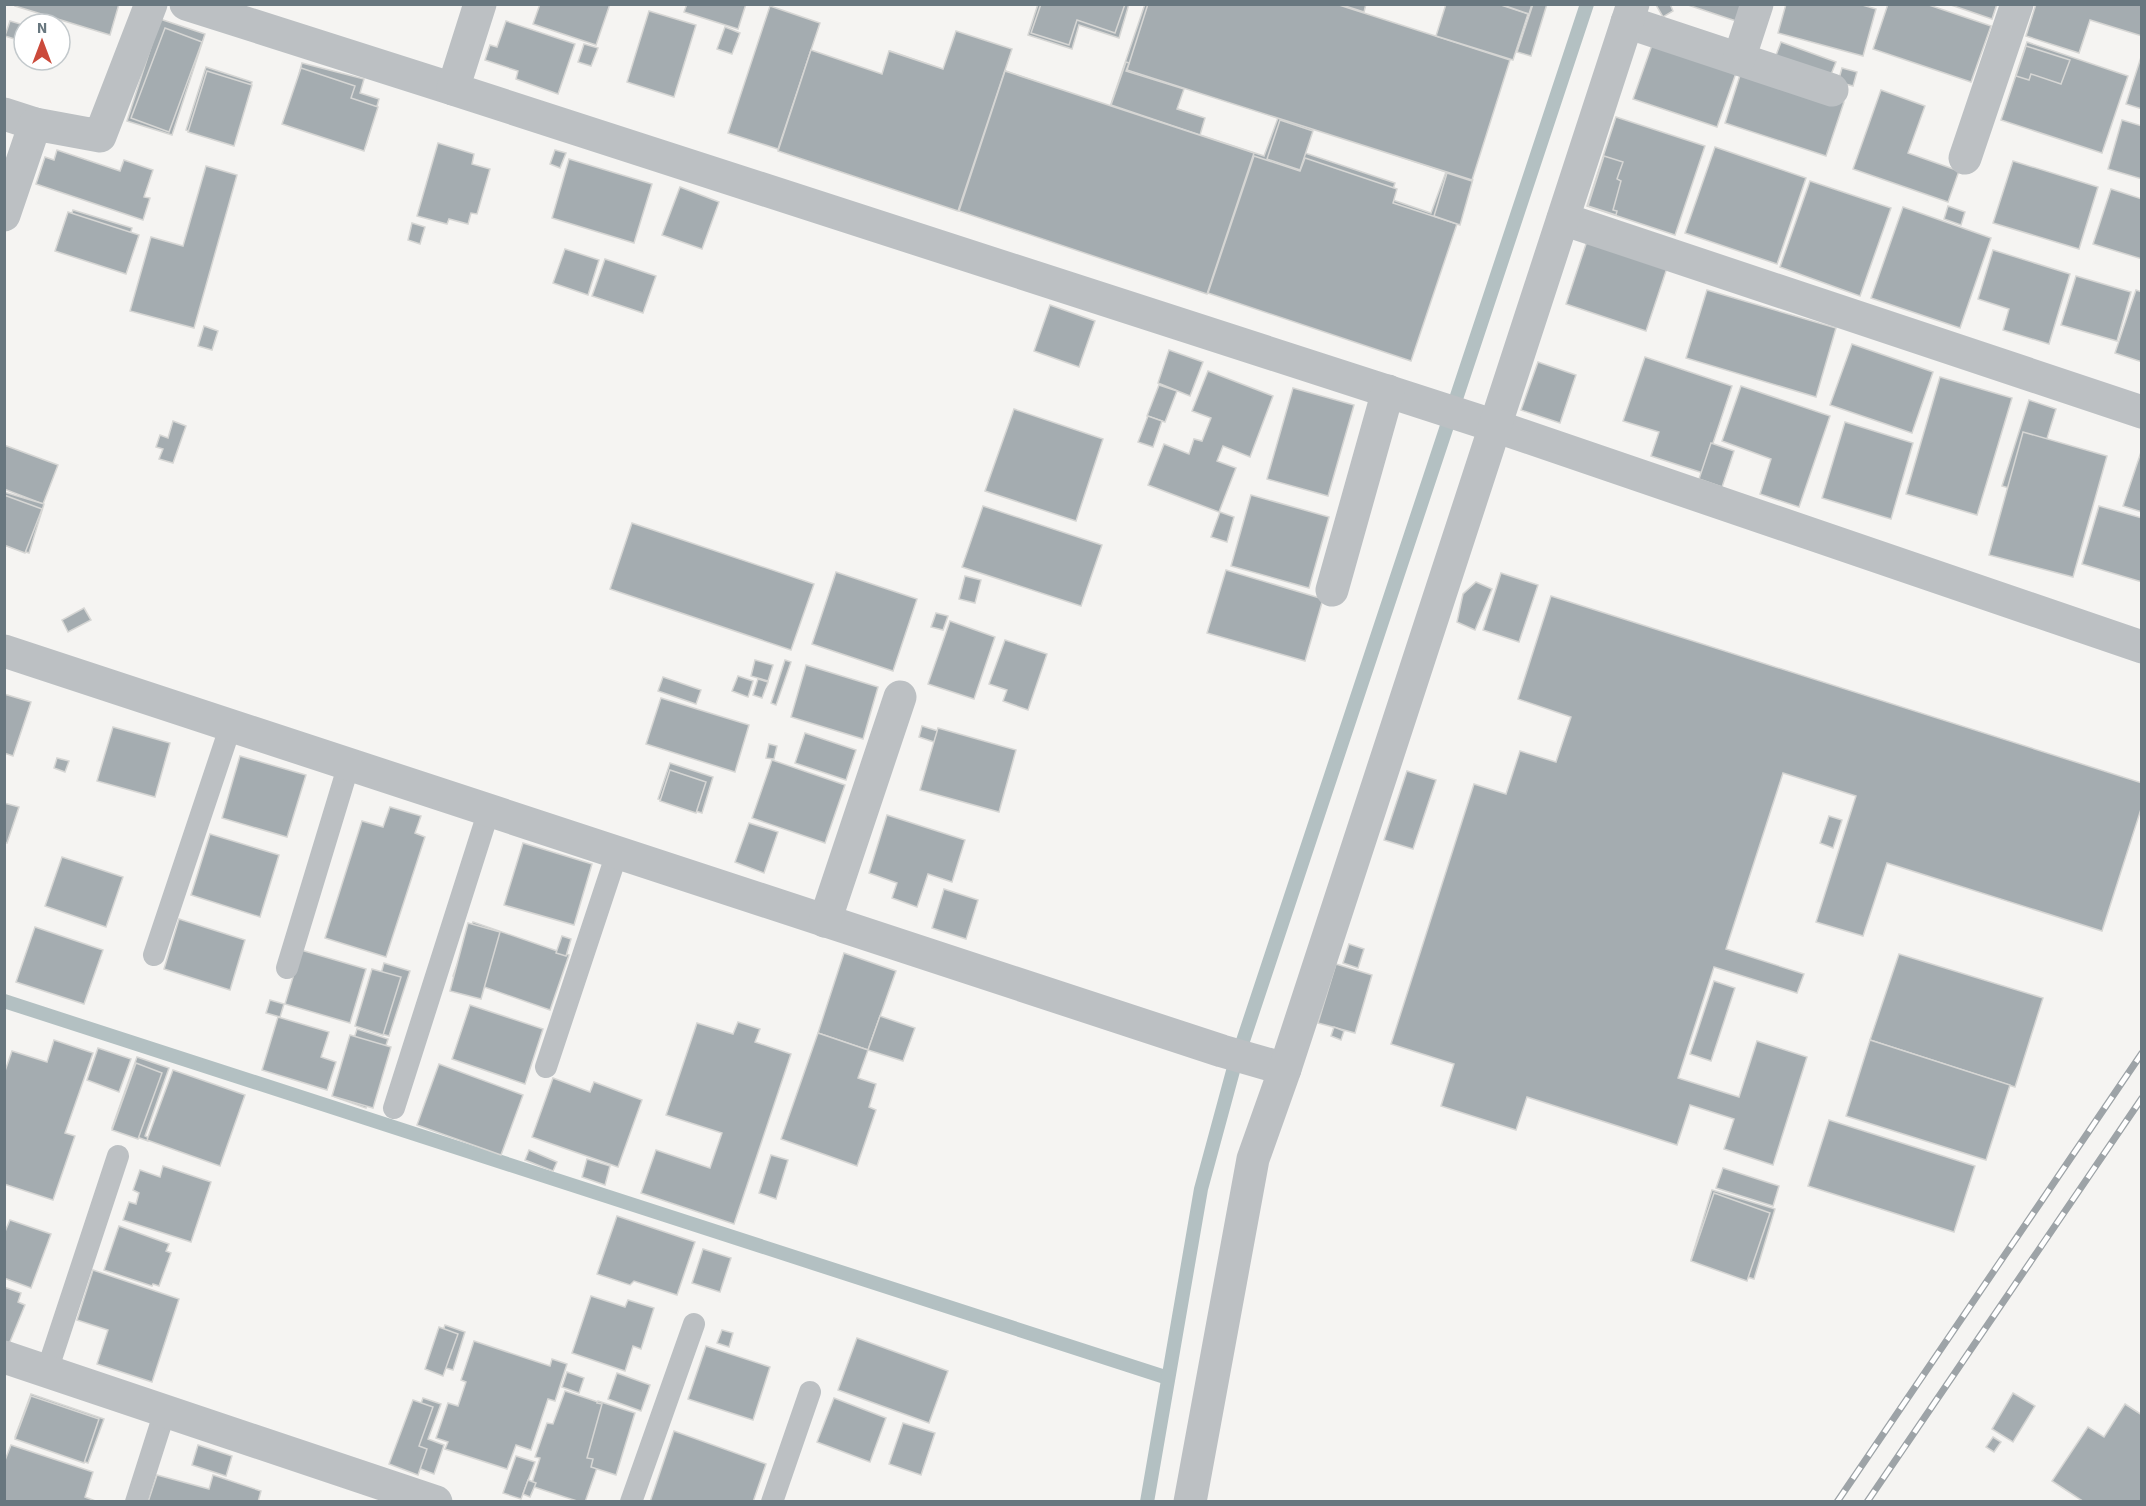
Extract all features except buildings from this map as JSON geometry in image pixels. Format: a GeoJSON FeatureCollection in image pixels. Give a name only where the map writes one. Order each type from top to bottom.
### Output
{"type":"FeatureCollection","features":[{"type":"Feature","properties":{"kind":"street"},"geometry":{"type":"LineString","coordinates":[[4,215],[20,119],[100,136],[151,4]]}},
{"type":"Feature","properties":{"kind":"street"},"geometry":{"type":"LineString","coordinates":[[186,4],[1431,405],[2142,647]]}},
{"type":"Feature","properties":{"kind":"street"},"geometry":{"type":"LineString","coordinates":[[453,89],[480,4]]}},
{"type":"Feature","properties":{"kind":"street"},"geometry":{"type":"LineString","coordinates":[[1739,59],[1757,4]]}},
{"type":"Feature","properties":{"kind":"street"},"geometry":{"type":"LineString","coordinates":[[1965,158],[2017,4]]}},
{"type":"Feature","properties":{"kind":"street"},"geometry":{"type":"LineString","coordinates":[[1190,1502],[1272,1065],[1481,422],[1563,219],[1630,13],[1739,59],[1832,90]]}},
{"type":"Feature","properties":{"kind":"street"},"geometry":{"type":"LineString","coordinates":[[1563,219],[2142,412]]}},
{"type":"Feature","properties":{"kind":"street"},"geometry":{"type":"LineString","coordinates":[[1332,590],[1388,391]]}},
{"type":"Feature","properties":{"kind":"street"},"geometry":{"type":"LineString","coordinates":[[4,651],[1222,1051],[1272,1065]]}},
{"type":"Feature","properties":{"kind":"street"},"geometry":{"type":"LineString","coordinates":[[825,921],[900,697]]}},
{"type":"Feature","properties":{"kind":"street"},"geometry":{"type":"LineString","coordinates":[[4,1357],[436,1502]]}},
{"type":"Feature","properties":{"kind":"lane"},"geometry":{"type":"LineString","coordinates":[[154,955],[231,725]]}},
{"type":"Feature","properties":{"kind":"lane"},"geometry":{"type":"LineString","coordinates":[[287,968],[349,764]]}},
{"type":"Feature","properties":{"kind":"lane"},"geometry":{"type":"LineString","coordinates":[[393,1108],[489,810]]}},
{"type":"Feature","properties":{"kind":"lane"},"geometry":{"type":"LineString","coordinates":[[546,1067],[617,853]]}},
{"type":"Feature","properties":{"kind":"lane"},"geometry":{"type":"LineString","coordinates":[[46,1371],[118,1156]]}},
{"type":"Feature","properties":{"kind":"lane"},"geometry":{"type":"LineString","coordinates":[[631,1502],[694,1324]]}},
{"type":"Feature","properties":{"kind":"lane"},"geometry":{"type":"LineString","coordinates":[[772,1502],[810,1392]]}},
{"type":"Feature","properties":{"kind":"lane"},"geometry":{"type":"LineString","coordinates":[[136,1502],[165,1411]]}},
{"type":"Feature","properties":{"kind":"waterway"},"geometry":{"type":"LineString","coordinates":[[1147,1502],[1201,1189],[1233,1071],[1587,4]]}},
{"type":"Feature","properties":{"kind":"waterway"},"geometry":{"type":"LineString","coordinates":[[4,1001],[1168,1378]]}},
{"type":"Feature","properties":{"kind":"railway"},"geometry":{"type":"LineString","coordinates":[[1837,1502],[2142,1053]]}},
{"type":"Feature","properties":{"kind":"railway"},"geometry":{"type":"LineString","coordinates":[[1867,1502],[2142,1098]]}}]}
